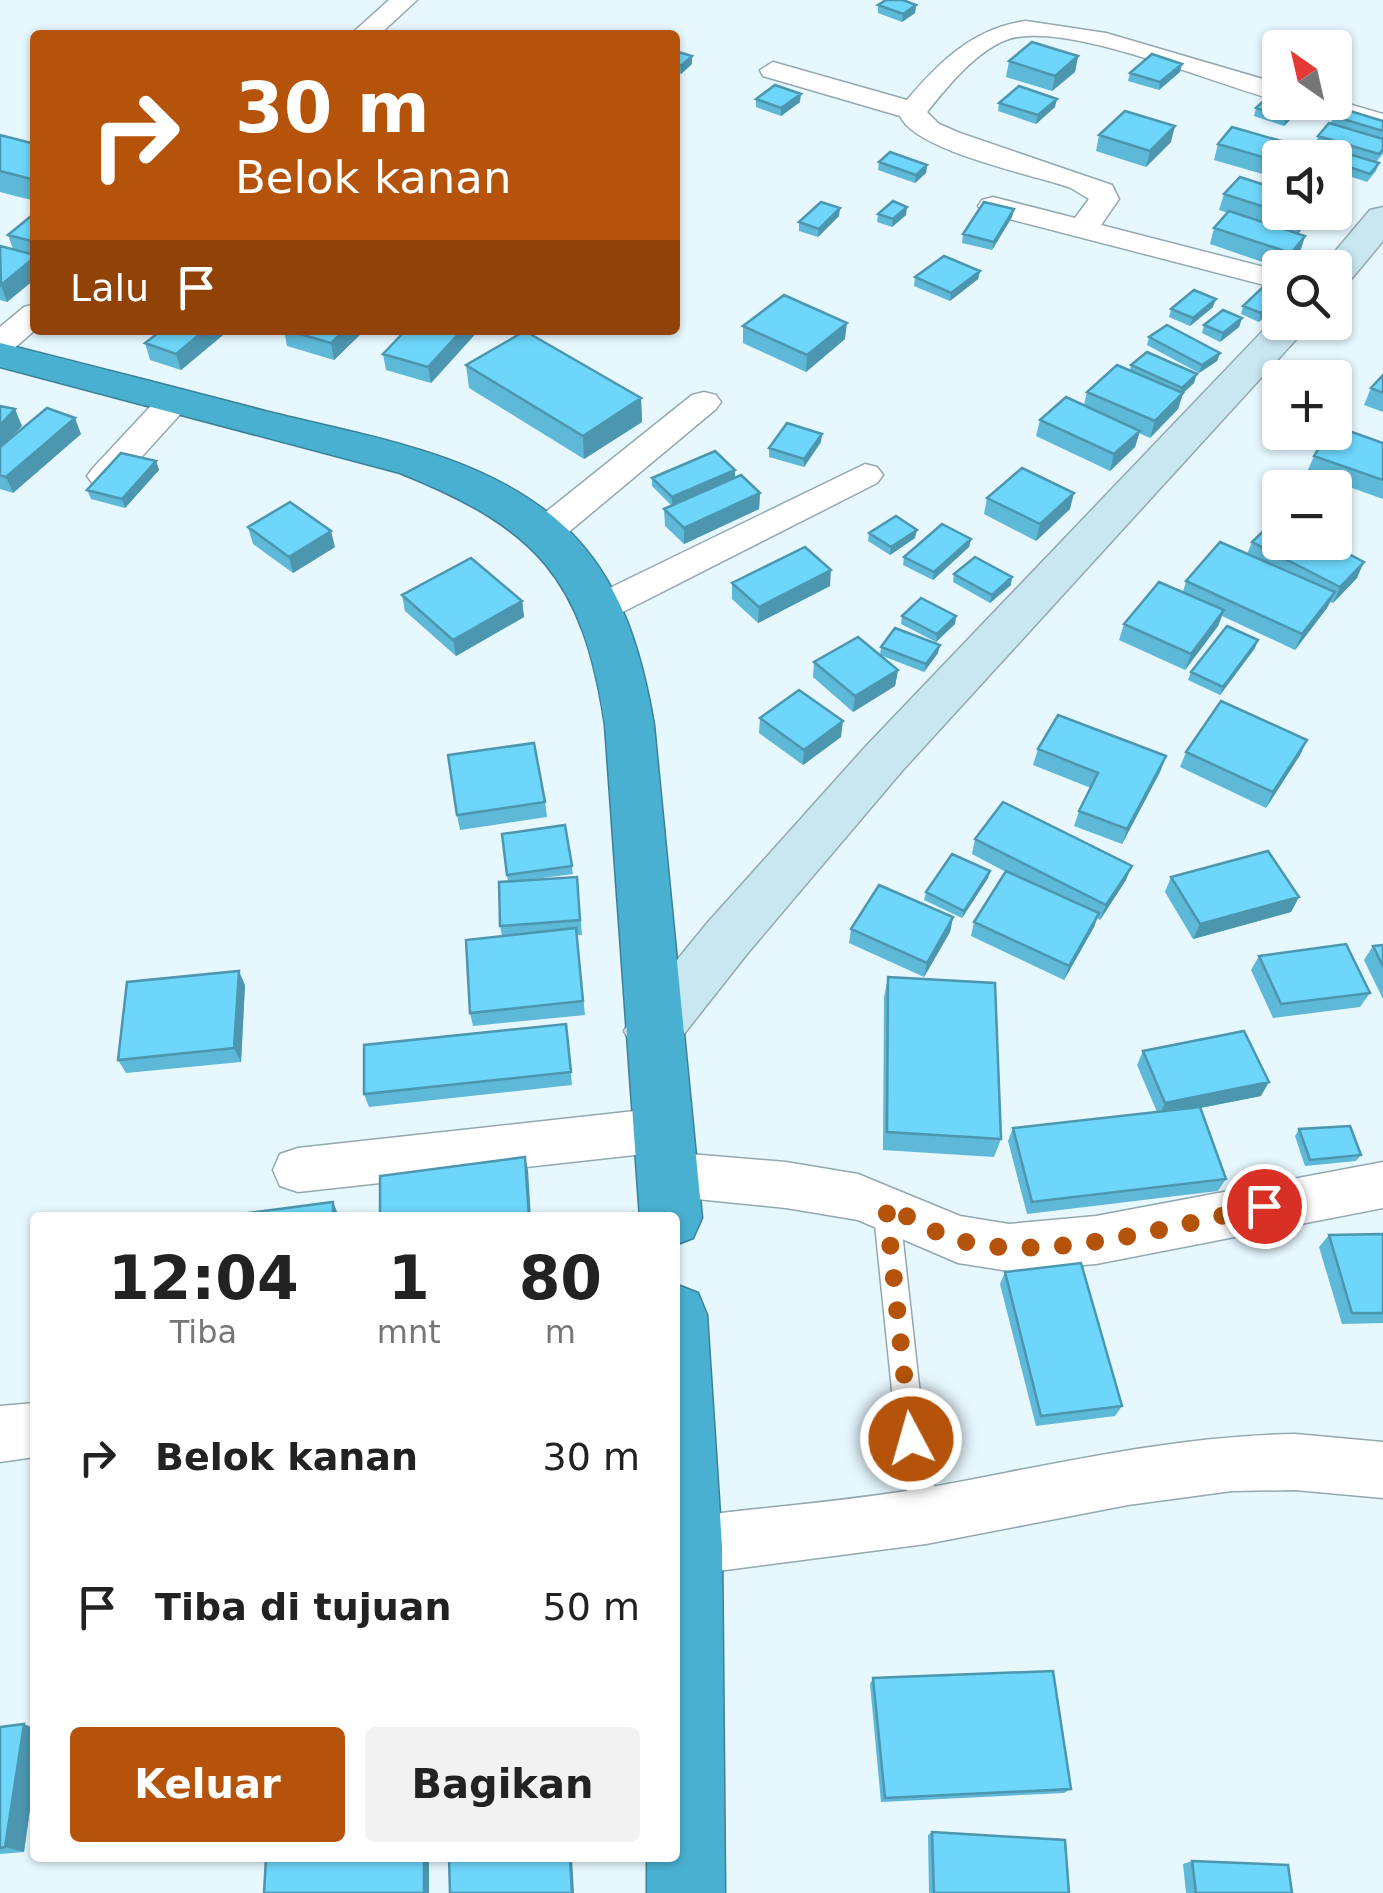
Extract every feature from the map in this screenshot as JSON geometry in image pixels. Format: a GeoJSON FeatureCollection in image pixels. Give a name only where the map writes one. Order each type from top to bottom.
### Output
{"type":"FeatureCollection","features":[{"type":"Feature","properties":{"kind":"highway"},"geometry":{"type":"LineString","coordinates":[[0,356],[415,463],[472,485],[525,514],[583,578],[600,608],[615,655],[626,714],[666,1174]]}},
{"type":"Feature","properties":{"kind":"highway"},"geometry":{"type":"LineString","coordinates":[[680,1411],[688,1546],[686,1893]]}},
{"type":"Feature","properties":{"kind":"street"},"geometry":{"type":"LineString","coordinates":[[368,30],[404,0]]}},
{"type":"Feature","properties":{"kind":"street"},"geometry":{"type":"LineString","coordinates":[[913,111],[981,44],[1017,28],[1098,41],[1262,88]]}},
{"type":"Feature","properties":{"kind":"street"},"geometry":{"type":"LineString","coordinates":[[774,70],[913,111]]}},
{"type":"Feature","properties":{"kind":"street"},"geometry":{"type":"LineString","coordinates":[[913,111],[914,119],[930,130],[1074,177],[1102,191],[1104,199],[1082,229]]}},
{"type":"Feature","properties":{"kind":"street"},"geometry":{"type":"LineString","coordinates":[[1352,114],[1383,123]]}},
{"type":"Feature","properties":{"kind":"street"},"geometry":{"type":"LineString","coordinates":[[992,206],[1262,275]]}},
{"type":"Feature","properties":{"kind":"street"},"geometry":{"type":"LineString","coordinates":[[1352,254],[1383,218]]}},
{"type":"Feature","properties":{"kind":"street"},"geometry":{"type":"LineString","coordinates":[[0,343],[30,318]]}},
{"type":"Feature","properties":{"kind":"street"},"geometry":{"type":"LineString","coordinates":[[653,1031],[731,931],[876,766],[1275,340]]}},
{"type":"Feature","properties":{"kind":"street"},"geometry":{"type":"LineString","coordinates":[[105,476],[173,402]]}},
{"type":"Feature","properties":{"kind":"street"},"geometry":{"type":"LineString","coordinates":[[545,532],[704,402]]}},
{"type":"Feature","properties":{"kind":"street"},"geometry":{"type":"LineString","coordinates":[[600,608],[865,475]]}},
{"type":"Feature","properties":{"kind":"street"},"geometry":{"type":"LineString","coordinates":[[298,1170],[666,1174],[795,1186],[886,1205],[961,1241],[1052,1246],[1383,1185]]}},
{"type":"Feature","properties":{"kind":"street"},"geometry":{"type":"LineString","coordinates":[[0,1434],[30,1431]]}},
{"type":"Feature","properties":{"kind":"street"},"geometry":{"type":"LineString","coordinates":[[688,1546],[926,1516],[1128,1477],[1232,1463],[1295,1462],[1383,1470]]}},
{"type":"Feature","properties":{"kind":"lane"},"geometry":{"type":"LineString","coordinates":[[886,1205],[911,1439],[926,1516]]}},
{"type":"Feature","properties":{"kind":"building"},"geometry":{"type":"Polygon","coordinates":[[[886,0],[916,5],[903,14],[878,5],[886,0]]]}},
{"type":"Feature","properties":{"kind":"building"},"geometry":{"type":"Polygon","coordinates":[[[1032,42],[1078,56],[1055,76],[1009,61],[1032,42]]]}},
{"type":"Feature","properties":{"kind":"building"},"geometry":{"type":"Polygon","coordinates":[[[680,52],[692,56],[681,66],[680,52]]]}},
{"type":"Feature","properties":{"kind":"building"},"geometry":{"type":"Polygon","coordinates":[[[1152,54],[1182,64],[1160,82],[1130,73],[1152,54]]]}},
{"type":"Feature","properties":{"kind":"building"},"geometry":{"type":"Polygon","coordinates":[[[775,85],[801,94],[781,108],[756,99],[775,85]]]}},
{"type":"Feature","properties":{"kind":"building"},"geometry":{"type":"Polygon","coordinates":[[[1019,86],[1057,99],[1038,115],[999,103],[1019,86]]]}},
{"type":"Feature","properties":{"kind":"building"},"geometry":{"type":"Polygon","coordinates":[[[1125,111],[1175,126],[1150,151],[1099,135],[1125,111]]]}},
{"type":"Feature","properties":{"kind":"building"},"geometry":{"type":"Polygon","coordinates":[[[1352,112],[1383,121],[1383,131],[1346,120],[1352,120],[1352,112]]]}},
{"type":"Feature","properties":{"kind":"building"},"geometry":{"type":"Polygon","coordinates":[[[1329,123],[1383,139],[1383,149],[1379,154],[1352,146],[1352,140],[1318,136],[1329,123]]]}},
{"type":"Feature","properties":{"kind":"building"},"geometry":{"type":"Polygon","coordinates":[[[1232,127],[1278,140],[1262,140],[1262,157],[1218,144],[1232,127]]]}},
{"type":"Feature","properties":{"kind":"building"},"geometry":{"type":"Polygon","coordinates":[[[0,135],[30,143],[30,179],[0,171],[0,135]]]}},
{"type":"Feature","properties":{"kind":"building"},"geometry":{"type":"Polygon","coordinates":[[[890,152],[927,165],[916,175],[879,162],[890,152]]]}},
{"type":"Feature","properties":{"kind":"building"},"geometry":{"type":"Polygon","coordinates":[[[1352,155],[1379,163],[1370,174],[1352,168],[1352,155]]]}},
{"type":"Feature","properties":{"kind":"building"},"geometry":{"type":"Polygon","coordinates":[[[1240,177],[1262,184],[1262,206],[1224,194],[1240,177]]]}},
{"type":"Feature","properties":{"kind":"building"},"geometry":{"type":"Polygon","coordinates":[[[893,201],[907,207],[893,219],[878,214],[893,201]]]}},
{"type":"Feature","properties":{"kind":"building"},"geometry":{"type":"Polygon","coordinates":[[[821,202],[840,208],[819,229],[799,222],[821,202]]]}},
{"type":"Feature","properties":{"kind":"building"},"geometry":{"type":"Polygon","coordinates":[[[984,202],[1014,209],[994,242],[963,234],[984,202]]]}},
{"type":"Feature","properties":{"kind":"building"},"geometry":{"type":"Polygon","coordinates":[[[1229,211],[1262,222],[1262,230],[1287,230],[1305,236],[1293,250],[1282,250],[1214,228],[1229,211]]]}},
{"type":"Feature","properties":{"kind":"building"},"geometry":{"type":"Polygon","coordinates":[[[30,217],[30,241],[8,235],[30,217]]]}},
{"type":"Feature","properties":{"kind":"building"},"geometry":{"type":"Polygon","coordinates":[[[0,246],[30,254],[30,261],[1,285],[0,246]]]}},
{"type":"Feature","properties":{"kind":"building"},"geometry":{"type":"Polygon","coordinates":[[[944,256],[980,271],[951,293],[915,277],[944,256]]]}},
{"type":"Feature","properties":{"kind":"building"},"geometry":{"type":"Polygon","coordinates":[[[1262,288],[1261,313],[1243,306],[1262,288]]]}},
{"type":"Feature","properties":{"kind":"building"},"geometry":{"type":"Polygon","coordinates":[[[1194,290],[1216,299],[1193,318],[1171,309],[1194,290]]]}},
{"type":"Feature","properties":{"kind":"building"},"geometry":{"type":"Polygon","coordinates":[[[784,295],[847,323],[807,355],[743,326],[784,295]]]}},
{"type":"Feature","properties":{"kind":"building"},"geometry":{"type":"Polygon","coordinates":[[[1223,310],[1242,318],[1223,333],[1204,325],[1223,310]]]}},
{"type":"Feature","properties":{"kind":"building"},"geometry":{"type":"Polygon","coordinates":[[[1167,325],[1220,353],[1202,365],[1149,337],[1167,325]]]}},
{"type":"Feature","properties":{"kind":"building"},"geometry":{"type":"Polygon","coordinates":[[[155,335],[199,335],[176,354],[145,343],[155,335]]]}},
{"type":"Feature","properties":{"kind":"building"},"geometry":{"type":"Polygon","coordinates":[[[303,335],[340,335],[331,343],[303,335]]]}},
{"type":"Feature","properties":{"kind":"building"},"geometry":{"type":"Polygon","coordinates":[[[401,335],[457,335],[428,367],[383,354],[401,335]]]}},
{"type":"Feature","properties":{"kind":"building"},"geometry":{"type":"Polygon","coordinates":[[[518,335],[532,335],[641,398],[583,436],[466,365],[518,335]]]}},
{"type":"Feature","properties":{"kind":"building"},"geometry":{"type":"Polygon","coordinates":[[[1147,352],[1197,374],[1182,388],[1131,365],[1147,352]]]}},
{"type":"Feature","properties":{"kind":"building"},"geometry":{"type":"Polygon","coordinates":[[[1117,365],[1183,393],[1155,421],[1087,392],[1117,365]]]}},
{"type":"Feature","properties":{"kind":"building"},"geometry":{"type":"Polygon","coordinates":[[[1383,375],[1383,393],[1371,388],[1383,375]]]}},
{"type":"Feature","properties":{"kind":"building"},"geometry":{"type":"Polygon","coordinates":[[[1066,397],[1140,431],[1114,454],[1040,420],[1066,397]]]}},
{"type":"Feature","properties":{"kind":"building"},"geometry":{"type":"Polygon","coordinates":[[[0,406],[15,409],[0,425],[0,406]]]}},
{"type":"Feature","properties":{"kind":"building"},"geometry":{"type":"Polygon","coordinates":[[[47,408],[75,418],[6,477],[0,475],[0,447],[47,408]]]}},
{"type":"Feature","properties":{"kind":"building"},"geometry":{"type":"Polygon","coordinates":[[[787,423],[822,434],[804,459],[769,448],[787,423]]]}},
{"type":"Feature","properties":{"kind":"building"},"geometry":{"type":"Polygon","coordinates":[[[1352,432],[1383,443],[1383,480],[1314,456],[1318,450],[1352,450],[1352,432]]]}},
{"type":"Feature","properties":{"kind":"building"},"geometry":{"type":"Polygon","coordinates":[[[715,451],[735,470],[672,497],[652,478],[715,451]]]}},
{"type":"Feature","properties":{"kind":"building"},"geometry":{"type":"Polygon","coordinates":[[[121,453],[156,461],[122,499],[87,490],[121,453]]]}},
{"type":"Feature","properties":{"kind":"building"},"geometry":{"type":"Polygon","coordinates":[[[1022,468],[1074,493],[1040,524],[987,498],[1022,468]]]}},
{"type":"Feature","properties":{"kind":"building"},"geometry":{"type":"Polygon","coordinates":[[[741,475],[760,493],[684,528],[664,509],[741,475]]]}},
{"type":"Feature","properties":{"kind":"building"},"geometry":{"type":"Polygon","coordinates":[[[290,502],[331,531],[289,557],[248,527],[290,502]]]}},
{"type":"Feature","properties":{"kind":"building"},"geometry":{"type":"Polygon","coordinates":[[[896,516],[917,530],[891,547],[869,533],[896,516]]]}},
{"type":"Feature","properties":{"kind":"building"},"geometry":{"type":"Polygon","coordinates":[[[942,524],[971,539],[934,572],[904,557],[942,524]]]}},
{"type":"Feature","properties":{"kind":"building"},"geometry":{"type":"Polygon","coordinates":[[[1262,532],[1262,547],[1252,542],[1262,532]]]}},
{"type":"Feature","properties":{"kind":"building"},"geometry":{"type":"Polygon","coordinates":[[[1220,542],[1335,592],[1302,634],[1186,581],[1220,542]]]}},
{"type":"Feature","properties":{"kind":"building"},"geometry":{"type":"Polygon","coordinates":[[[805,547],[831,570],[759,607],[732,583],[805,547]]]}},
{"type":"Feature","properties":{"kind":"building"},"geometry":{"type":"Polygon","coordinates":[[[1352,556],[1364,562],[1340,587],[1287,560],[1352,560],[1352,556]]]}},
{"type":"Feature","properties":{"kind":"building"},"geometry":{"type":"Polygon","coordinates":[[[975,557],[1012,577],[992,595],[954,574],[975,557]]]}},
{"type":"Feature","properties":{"kind":"building"},"geometry":{"type":"Polygon","coordinates":[[[471,558],[522,601],[453,640],[402,595],[471,558]]]}},
{"type":"Feature","properties":{"kind":"building"},"geometry":{"type":"Polygon","coordinates":[[[1159,582],[1224,610],[1191,654],[1124,624],[1159,582]]]}},
{"type":"Feature","properties":{"kind":"building"},"geometry":{"type":"Polygon","coordinates":[[[921,598],[956,616],[937,634],[902,616],[921,598]]]}},
{"type":"Feature","properties":{"kind":"building"},"geometry":{"type":"Polygon","coordinates":[[[1227,626],[1258,640],[1223,687],[1191,672],[1227,626]]]}},
{"type":"Feature","properties":{"kind":"building"},"geometry":{"type":"Polygon","coordinates":[[[895,628],[940,645],[926,664],[881,647],[895,628]]]}},
{"type":"Feature","properties":{"kind":"building"},"geometry":{"type":"Polygon","coordinates":[[[858,637],[898,670],[855,696],[814,662],[858,637]]]}},
{"type":"Feature","properties":{"kind":"building"},"geometry":{"type":"Polygon","coordinates":[[[799,690],[843,721],[804,750],[760,718],[799,690]]]}},
{"type":"Feature","properties":{"kind":"building"},"geometry":{"type":"Polygon","coordinates":[[[1221,701],[1307,740],[1273,792],[1186,752],[1221,701]]]}},
{"type":"Feature","properties":{"kind":"building"},"geometry":{"type":"Polygon","coordinates":[[[1058,715],[1166,756],[1127,829],[1079,811],[1098,773],[1038,749],[1058,715]]]}},
{"type":"Feature","properties":{"kind":"building"},"geometry":{"type":"Polygon","coordinates":[[[534,743],[545,802],[457,815],[448,755],[534,743]]]}},
{"type":"Feature","properties":{"kind":"building"},"geometry":{"type":"Polygon","coordinates":[[[1003,802],[1132,866],[1106,905],[975,839],[1003,802]]]}},
{"type":"Feature","properties":{"kind":"building"},"geometry":{"type":"Polygon","coordinates":[[[565,825],[572,866],[507,875],[502,834],[565,825]]]}},
{"type":"Feature","properties":{"kind":"building"},"geometry":{"type":"Polygon","coordinates":[[[1268,851],[1299,897],[1200,924],[1171,877],[1268,851]]]}},
{"type":"Feature","properties":{"kind":"building"},"geometry":{"type":"Polygon","coordinates":[[[952,854],[990,871],[964,911],[926,892],[952,854]]]}},
{"type":"Feature","properties":{"kind":"building"},"geometry":{"type":"Polygon","coordinates":[[[1006,871],[1099,913],[1069,966],[974,922],[1006,871]]]}},
{"type":"Feature","properties":{"kind":"building"},"geometry":{"type":"Polygon","coordinates":[[[577,877],[580,920],[500,926],[499,882],[577,877]]]}},
{"type":"Feature","properties":{"kind":"building"},"geometry":{"type":"Polygon","coordinates":[[[879,885],[953,917],[927,963],[851,929],[879,885]]]}},
{"type":"Feature","properties":{"kind":"building"},"geometry":{"type":"Polygon","coordinates":[[[576,928],[583,1001],[470,1013],[466,940],[576,928]]]}},
{"type":"Feature","properties":{"kind":"building"},"geometry":{"type":"Polygon","coordinates":[[[1346,944],[1370,993],[1281,1004],[1259,956],[1346,944]]]}},
{"type":"Feature","properties":{"kind":"building"},"geometry":{"type":"Polygon","coordinates":[[[1383,945],[1383,966],[1373,946],[1383,945]]]}},
{"type":"Feature","properties":{"kind":"building"},"geometry":{"type":"Polygon","coordinates":[[[239,971],[234,1048],[118,1060],[127,982],[239,971]]]}},
{"type":"Feature","properties":{"kind":"building"},"geometry":{"type":"Polygon","coordinates":[[[888,977],[995,983],[1001,1139],[887,1132],[888,977]]]}},
{"type":"Feature","properties":{"kind":"building"},"geometry":{"type":"Polygon","coordinates":[[[566,1024],[571,1072],[364,1094],[364,1045],[566,1024]]]}},
{"type":"Feature","properties":{"kind":"building"},"geometry":{"type":"Polygon","coordinates":[[[1244,1031],[1269,1082],[1165,1103],[1143,1051],[1244,1031]]]}},
{"type":"Feature","properties":{"kind":"building"},"geometry":{"type":"Polygon","coordinates":[[[1200,1107],[1226,1179],[1032,1202],[1013,1128],[1200,1107]]]}},
{"type":"Feature","properties":{"kind":"building"},"geometry":{"type":"Polygon","coordinates":[[[1350,1126],[1361,1155],[1310,1160],[1299,1129],[1350,1126]]]}},
{"type":"Feature","properties":{"kind":"building"},"geometry":{"type":"Polygon","coordinates":[[[525,1157],[529,1212],[380,1212],[380,1176],[525,1157]]]}},
{"type":"Feature","properties":{"kind":"building"},"geometry":{"type":"Polygon","coordinates":[[[333,1202],[333,1212],[256,1212],[333,1202]]]}},
{"type":"Feature","properties":{"kind":"building"},"geometry":{"type":"Polygon","coordinates":[[[1383,1234],[1383,1313],[1352,1313],[1329,1235],[1383,1234]]]}},
{"type":"Feature","properties":{"kind":"building"},"geometry":{"type":"Polygon","coordinates":[[[1081,1263],[1122,1406],[1041,1416],[1005,1272],[1081,1263]]]}},
{"type":"Feature","properties":{"kind":"building"},"geometry":{"type":"Polygon","coordinates":[[[1053,1671],[1071,1789],[885,1798],[873,1678],[1053,1671]]]}},
{"type":"Feature","properties":{"kind":"building"},"geometry":{"type":"Polygon","coordinates":[[[24,1724],[5,1847],[0,1848],[0,1727],[24,1724]]]}},
{"type":"Feature","properties":{"kind":"building"},"geometry":{"type":"Polygon","coordinates":[[[932,1832],[1065,1840],[1069,1893],[934,1893],[932,1832]]]}},
{"type":"Feature","properties":{"kind":"building"},"geometry":{"type":"Polygon","coordinates":[[[1192,1861],[1288,1865],[1292,1893],[1196,1893],[1192,1861]]]}},
{"type":"Feature","properties":{"kind":"building"},"geometry":{"type":"Polygon","coordinates":[[[266,1862],[424,1862],[424,1893],[264,1893],[266,1862]]]}},
{"type":"Feature","properties":{"kind":"building"},"geometry":{"type":"Polygon","coordinates":[[[449,1862],[570,1862],[572,1893],[450,1893],[449,1862]]]}},
{"type":"Feature","properties":{"kind":"route"},"geometry":{"type":"LineString","coordinates":[[911,1439],[886,1205],[961,1241],[1006,1246],[1052,1246],[1096,1240],[1264,1206]]}}]}
